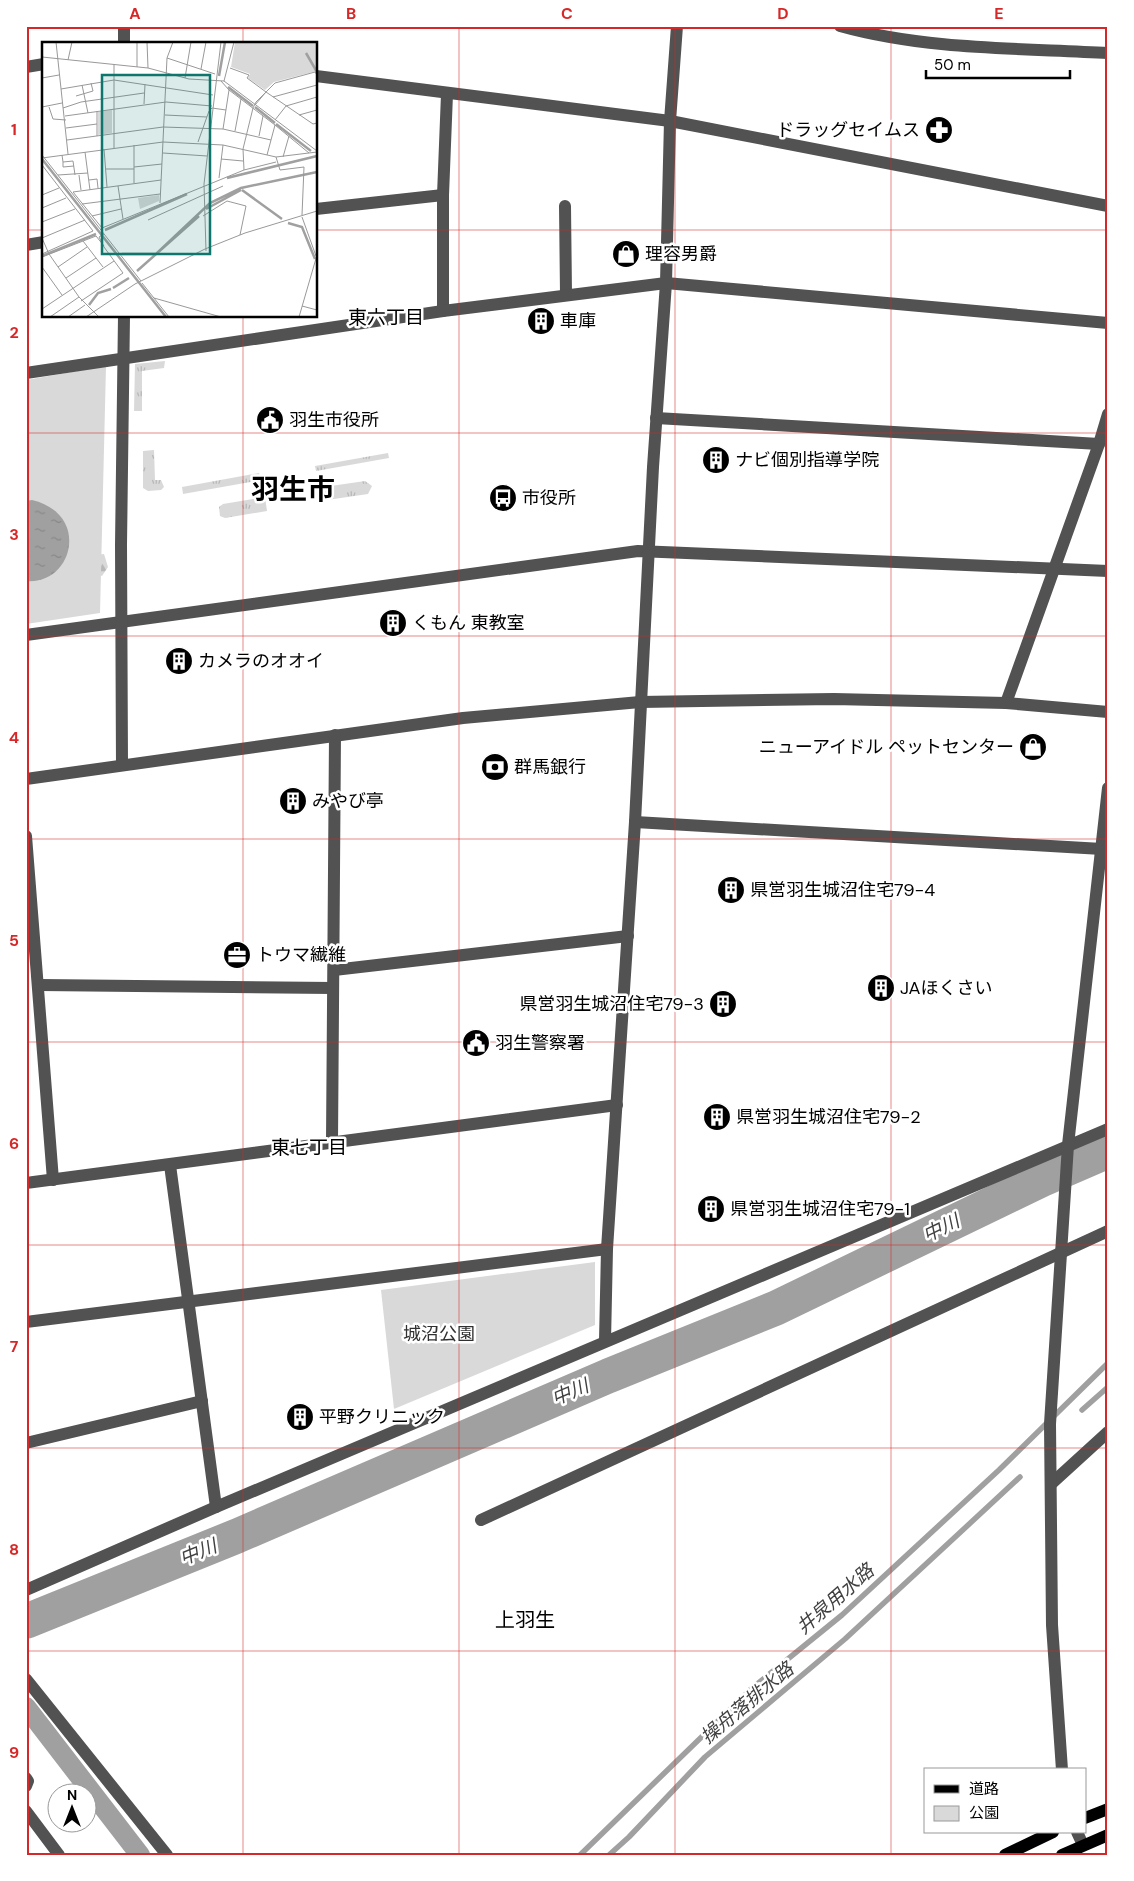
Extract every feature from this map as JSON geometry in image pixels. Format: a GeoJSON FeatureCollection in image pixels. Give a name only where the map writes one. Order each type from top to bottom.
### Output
{"type":"FeatureCollection","features":[{"type":"Feature","properties":{"kind":"main road"},"geometry":{"type":"LineString","coordinates":[[1086,1818],[1108,1809]]}},
{"type":"Feature","properties":{"kind":"main road"},"geometry":{"type":"LineString","coordinates":[[1005,1855],[1049,1834]]}},
{"type":"Feature","properties":{"kind":"main road"},"geometry":{"type":"LineString","coordinates":[[1062,1855],[1108,1835]]}},
{"type":"Feature","properties":{"kind":"street"},"geometry":{"type":"LineString","coordinates":[[124,26],[124,42]]}},
{"type":"Feature","properties":{"kind":"street"},"geometry":{"type":"LineString","coordinates":[[605,1342],[607,1249],[635,822],[648,551],[666,283],[670,121],[677,26]]}},
{"type":"Feature","properties":{"kind":"street"},"geometry":{"type":"LineString","coordinates":[[840,26],[869,30],[911,42],[1108,53]]}},
{"type":"Feature","properties":{"kind":"street"},"geometry":{"type":"LineString","coordinates":[[26,67],[42,64]]}},
{"type":"Feature","properties":{"kind":"street"},"geometry":{"type":"LineString","coordinates":[[318,76],[670,121],[1108,206]]}},
{"type":"Feature","properties":{"kind":"street"},"geometry":{"type":"LineString","coordinates":[[443,311],[443,195],[447,94]]}},
{"type":"Feature","properties":{"kind":"street"},"geometry":{"type":"LineString","coordinates":[[318,209],[443,195]]}},
{"type":"Feature","properties":{"kind":"street"},"geometry":{"type":"LineString","coordinates":[[565,206],[566,294]]}},
{"type":"Feature","properties":{"kind":"street"},"geometry":{"type":"LineString","coordinates":[[26,245],[42,242]]}},
{"type":"Feature","properties":{"kind":"street"},"geometry":{"type":"LineString","coordinates":[[26,373],[443,311],[566,294],[666,283],[1108,323]]}},
{"type":"Feature","properties":{"kind":"street"},"geometry":{"type":"LineString","coordinates":[[122,764],[124,318]]}},
{"type":"Feature","properties":{"kind":"street"},"geometry":{"type":"LineString","coordinates":[[1006,703],[1055,569],[1108,414]]}},
{"type":"Feature","properties":{"kind":"street"},"geometry":{"type":"LineString","coordinates":[[656,418],[1099,444]]}},
{"type":"Feature","properties":{"kind":"street"},"geometry":{"type":"LineString","coordinates":[[26,635],[648,551],[1108,571]]}},
{"type":"Feature","properties":{"kind":"street"},"geometry":{"type":"LineString","coordinates":[[26,779],[122,764],[463,718],[640,702],[834,699],[1006,703],[1108,712]]}},
{"type":"Feature","properties":{"kind":"street"},"geometry":{"type":"LineString","coordinates":[[332,1142],[335,735]]}},
{"type":"Feature","properties":{"kind":"street"},"geometry":{"type":"LineString","coordinates":[[1062,1768],[1052,1625],[1050,1424],[1068,1145],[1108,788]]}},
{"type":"Feature","properties":{"kind":"street"},"geometry":{"type":"LineString","coordinates":[[635,822],[1102,849]]}},
{"type":"Feature","properties":{"kind":"street"},"geometry":{"type":"LineString","coordinates":[[26,836],[40,985],[53,1180]]}},
{"type":"Feature","properties":{"kind":"street"},"geometry":{"type":"LineString","coordinates":[[334,970],[628,936]]}},
{"type":"Feature","properties":{"kind":"street"},"geometry":{"type":"LineString","coordinates":[[40,985],[333,988]]}},
{"type":"Feature","properties":{"kind":"street"},"geometry":{"type":"LineString","coordinates":[[26,1183],[617,1104]]}},
{"type":"Feature","properties":{"kind":"street"},"geometry":{"type":"LineString","coordinates":[[26,1590],[216,1506],[1108,1129]]}},
{"type":"Feature","properties":{"kind":"street"},"geometry":{"type":"LineString","coordinates":[[170,1165],[216,1506]]}},
{"type":"Feature","properties":{"kind":"street"},"geometry":{"type":"LineString","coordinates":[[481,1520],[1062,1254],[1108,1231]]}},
{"type":"Feature","properties":{"kind":"street"},"geometry":{"type":"LineString","coordinates":[[26,1322],[607,1249]]}},
{"type":"Feature","properties":{"kind":"street"},"geometry":{"type":"LineString","coordinates":[[26,1443],[202,1400]]}},
{"type":"Feature","properties":{"kind":"street"},"geometry":{"type":"LineString","coordinates":[[1051,1484],[1108,1432]]}},
{"type":"Feature","properties":{"kind":"street"},"geometry":{"type":"LineString","coordinates":[[26,1679],[167,1855]]}},
{"type":"Feature","properties":{"kind":"street"},"geometry":{"type":"LineString","coordinates":[[26,1778],[28,1781],[26,1786]]}},
{"type":"Feature","properties":{"kind":"street"},"geometry":{"type":"LineString","coordinates":[[26,1811],[60,1855]]}},
{"type":"Feature","properties":{"kind":"street"},"geometry":{"type":"LineString","coordinates":[[1078,1834],[1083,1845]]}},
{"type":"Feature","properties":{"kind":"green space"},"geometry":{"type":"Polygon","coordinates":[[[165,361],[164,368],[142,371],[142,411],[134,411],[135,364],[165,361]]]}},
{"type":"Feature","properties":{"kind":"green space"},"geometry":{"type":"Polygon","coordinates":[[[106,366],[100,613],[26,624],[26,380],[106,366]]]}},
{"type":"Feature","properties":{"kind":"green space"},"geometry":{"type":"Polygon","coordinates":[[[154,450],[155,480],[161,480],[164,487],[161,490],[148,491],[143,488],[143,451],[154,450]]]}},
{"type":"Feature","properties":{"kind":"green space"},"geometry":{"type":"Polygon","coordinates":[[[388,453],[389,458],[316,471],[315,466],[388,453]]]}},
{"type":"Feature","properties":{"kind":"green space"},"geometry":{"type":"Polygon","coordinates":[[[259,473],[261,480],[183,494],[182,487],[259,473]]]}},
{"type":"Feature","properties":{"kind":"green space"},"geometry":{"type":"Polygon","coordinates":[[[365,481],[372,486],[368,494],[327,500],[324,487],[365,481]]]}},
{"type":"Feature","properties":{"kind":"green space"},"geometry":{"type":"Polygon","coordinates":[[[265,497],[267,511],[225,518],[220,516],[219,507],[223,504],[265,497]]]}},
{"type":"Feature","properties":{"kind":"green space"},"geometry":{"type":"Polygon","coordinates":[[[104,554],[108,567],[102,576],[95,573],[96,555],[104,554]]]}},
{"type":"Feature","properties":{"kind":"green space","name":"城沼公園"},"geometry":{"type":"Polygon","coordinates":[[[595,1262],[595,1325],[394,1409],[381,1290],[595,1262]]]}},
{"type":"Feature","properties":{"kind":"water"},"geometry":{"type":"Polygon","coordinates":[[[32,500],[51,508],[63,519],[68,533],[69,547],[64,561],[55,572],[42,579],[26,581],[26,501],[32,500]]]}},
{"type":"Feature","properties":{"kind":"waterway","name":"中川"},"geometry":{"type":"LineString","coordinates":[[27,1621],[237,1536],[608,1376],[776,1308],[1041,1180],[1108,1151]]}},
{"type":"Feature","properties":{"kind":"waterway","name":"井泉用水路"},"geometry":{"type":"LineString","coordinates":[[580,1855],[751,1689],[842,1615],[999,1470],[1108,1363]]}},
{"type":"Feature","properties":{"kind":"waterway","name":"操舟落排水路"},"geometry":{"type":"LineString","coordinates":[[1082,1410],[1108,1387]]}},
{"type":"Feature","properties":{"kind":"waterway","name":"操舟落排水路"},"geometry":{"type":"LineString","coordinates":[[609,1855],[629,1837],[705,1757],[845,1639],[1020,1477]]}},
{"type":"Feature","properties":{"kind":"waterway"},"geometry":{"type":"LineString","coordinates":[[26,1707],[140,1855]]}},
{"type":"Feature","properties":{"kind":"place","name":"ドラッグセイムス"},"geometry":{"type":"Point","coordinates":[939,130]}},
{"type":"Feature","properties":{"kind":"place","name":"理容男爵"},"geometry":{"type":"Point","coordinates":[626,254]}},
{"type":"Feature","properties":{"kind":"place","name":"車庫"},"geometry":{"type":"Point","coordinates":[541,321]}},
{"type":"Feature","properties":{"kind":"place","name":"羽生市役所"},"geometry":{"type":"Point","coordinates":[270,420]}},
{"type":"Feature","properties":{"kind":"place","name":"ナビ個別指導学院"},"geometry":{"type":"Point","coordinates":[716,460]}},
{"type":"Feature","properties":{"kind":"place","name":"市役所"},"geometry":{"type":"Point","coordinates":[503,498]}},
{"type":"Feature","properties":{"kind":"place","name":"くもん 東教室"},"geometry":{"type":"Point","coordinates":[393,623]}},
{"type":"Feature","properties":{"kind":"place","name":"カメラのオオイ"},"geometry":{"type":"Point","coordinates":[179,661]}},
{"type":"Feature","properties":{"kind":"place","name":"ニューアイドル ペットセンター"},"geometry":{"type":"Point","coordinates":[1033,747]}},
{"type":"Feature","properties":{"kind":"place","name":"群馬銀行"},"geometry":{"type":"Point","coordinates":[495,767]}},
{"type":"Feature","properties":{"kind":"place","name":"みやび亭"},"geometry":{"type":"Point","coordinates":[293,801]}},
{"type":"Feature","properties":{"kind":"place","name":"県営羽生城沼住宅79-4"},"geometry":{"type":"Point","coordinates":[731,890]}},
{"type":"Feature","properties":{"kind":"place","name":"トウマ繊維"},"geometry":{"type":"Point","coordinates":[237,955]}},
{"type":"Feature","properties":{"kind":"place","name":"JAほくさい"},"geometry":{"type":"Point","coordinates":[881,988]}},
{"type":"Feature","properties":{"kind":"place","name":"県営羽生城沼住宅79-3"},"geometry":{"type":"Point","coordinates":[723,1004]}},
{"type":"Feature","properties":{"kind":"place","name":"羽生警察署"},"geometry":{"type":"Point","coordinates":[476,1043]}},
{"type":"Feature","properties":{"kind":"place","name":"県営羽生城沼住宅79-2"},"geometry":{"type":"Point","coordinates":[717,1117]}},
{"type":"Feature","properties":{"kind":"place","name":"県営羽生城沼住宅79-1"},"geometry":{"type":"Point","coordinates":[711,1209]}},
{"type":"Feature","properties":{"kind":"place","name":"平野クリニック"},"geometry":{"type":"Point","coordinates":[300,1417]}},
{"type":"Feature","properties":{"kind":"district","name":"東六丁目"},"geometry":{"type":"Point","coordinates":[386,317]}},
{"type":"Feature","properties":{"kind":"district","name":"羽生市"},"geometry":{"type":"Point","coordinates":[293,489]}},
{"type":"Feature","properties":{"kind":"district","name":"東七丁目"},"geometry":{"type":"Point","coordinates":[309,1147]}},
{"type":"Feature","properties":{"kind":"district","name":"上羽生"},"geometry":{"type":"Point","coordinates":[525,1620]}}]}
